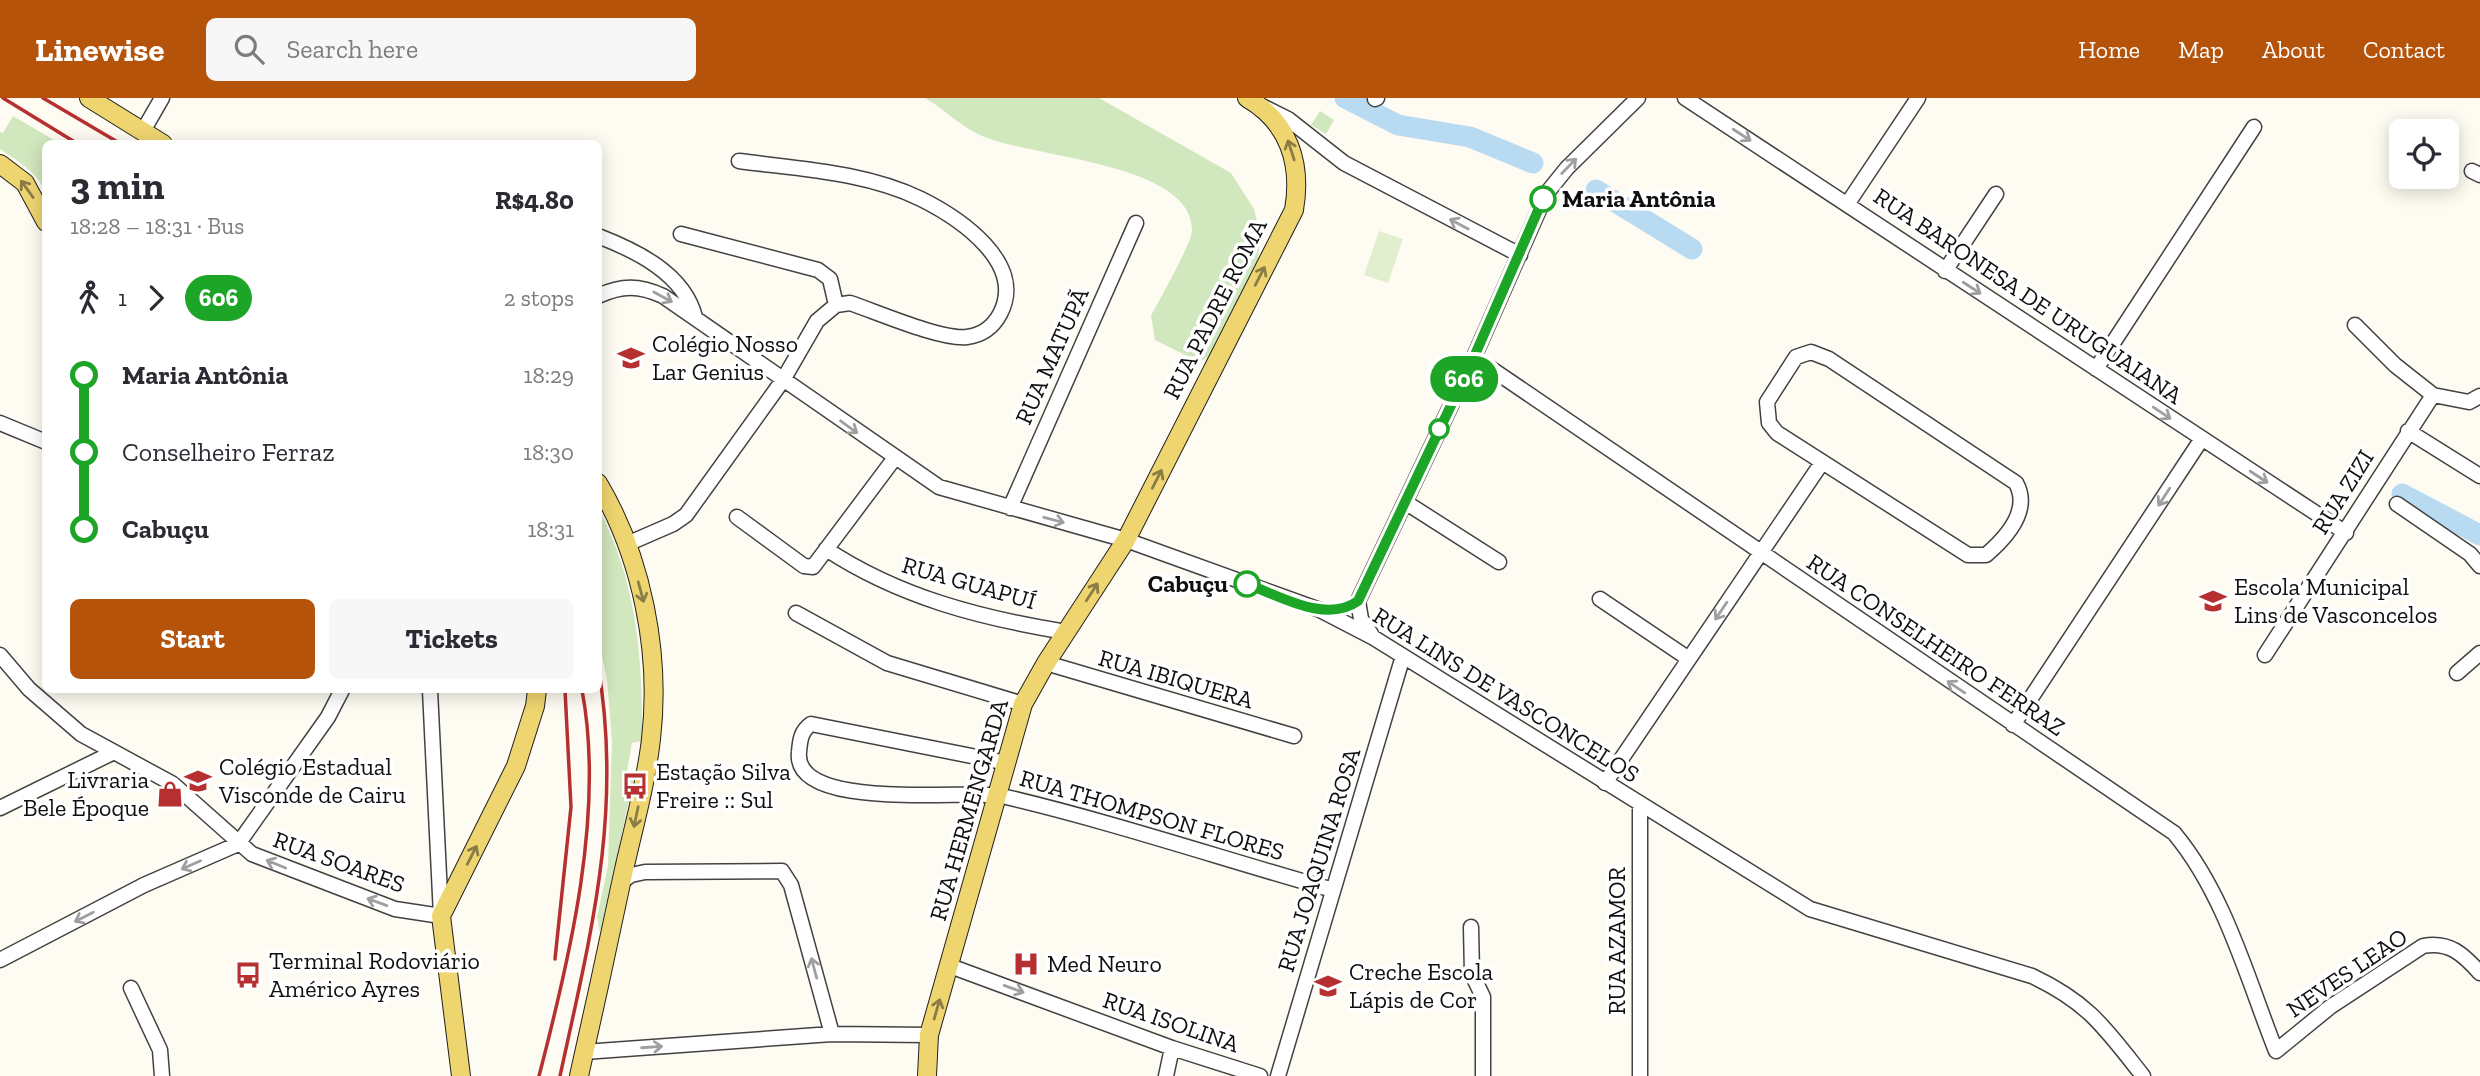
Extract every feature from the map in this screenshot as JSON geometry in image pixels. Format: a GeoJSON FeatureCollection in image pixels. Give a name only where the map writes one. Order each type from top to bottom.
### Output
{"type":"FeatureCollection","features":[{"type":"Feature","properties":{"kind":"main road"},"geometry":{"type":"LineString","coordinates":[[89,98],[157,140]]}},
{"type":"Feature","properties":{"kind":"main road","name":"RUA PADRE ROMA"},"geometry":{"type":"LineString","coordinates":[[1126,540],[1294,210],[1296,169],[1289,142],[1276,120],[1251,100]]}},
{"type":"Feature","properties":{"kind":"main road"},"geometry":{"type":"LineString","coordinates":[[0,163],[25,183],[42,215]]}},
{"type":"Feature","properties":{"kind":"main road"},"geometry":{"type":"LineString","coordinates":[[579,1076],[649,752],[653,698],[646,612],[633,541],[602,490]]}},
{"type":"Feature","properties":{"kind":"main road","name":"RUA HERMENGARDA"},"geometry":{"type":"LineString","coordinates":[[927,1076],[929,1035],[1023,704],[1046,663],[1126,540]]}},
{"type":"Feature","properties":{"kind":"main road"},"geometry":{"type":"LineString","coordinates":[[461,1076],[441,916],[516,766],[537,693]]}},
{"type":"Feature","properties":{"kind":"street"},"geometry":{"type":"LineString","coordinates":[[143,131],[162,98]]}},
{"type":"Feature","properties":{"kind":"street"},"geometry":{"type":"LineString","coordinates":[[1320,610],[1345,610],[1358,601],[1474,357],[1540,206],[1555,181],[1638,98]]}},
{"type":"Feature","properties":{"kind":"street","name":"RUA BARONESA DE URUGUAIANA"},"geometry":{"type":"LineString","coordinates":[[1685,98],[2346,533]]}},
{"type":"Feature","properties":{"kind":"street"},"geometry":{"type":"LineString","coordinates":[[1848,203],[1918,98]]}},
{"type":"Feature","properties":{"kind":"street"},"geometry":{"type":"LineString","coordinates":[[1251,100],[1288,119],[1344,163],[1520,255]]}},
{"type":"Feature","properties":{"kind":"street"},"geometry":{"type":"LineString","coordinates":[[2096,369],[2254,127]]}},
{"type":"Feature","properties":{"kind":"street"},"geometry":{"type":"LineString","coordinates":[[633,541],[673,524],[686,515],[783,380],[817,321],[835,305],[850,303],[965,337],[990,328],[1003,307],[1007,294],[993,253],[970,230],[920,199],[881,184],[739,161]]}},
{"type":"Feature","properties":{"kind":"street"},"geometry":{"type":"LineString","coordinates":[[1945,271],[1996,194]]}},
{"type":"Feature","properties":{"kind":"street","name":"RUA MATUPÃ"},"geometry":{"type":"LineString","coordinates":[[1010,508],[1136,223]]}},
{"type":"Feature","properties":{"kind":"street"},"geometry":{"type":"LineString","coordinates":[[681,234],[818,270],[830,279],[835,305]]}},
{"type":"Feature","properties":{"kind":"street"},"geometry":{"type":"LineString","coordinates":[[602,238],[631,249],[683,288],[695,317]]}},
{"type":"Feature","properties":{"kind":"street","name":"RUA LINS DE VASCONCELOS"},"geometry":{"type":"LineString","coordinates":[[602,294],[614,289],[647,289],[695,317],[894,459],[939,487],[1126,540],[1320,610],[1374,638],[1810,909],[2032,976],[2062,990],[2087,1008],[2143,1076]]}},
{"type":"Feature","properties":{"kind":"street"},"geometry":{"type":"LineString","coordinates":[[2355,325],[2395,365],[2433,395],[2469,402],[2480,396]]}},
{"type":"Feature","properties":{"kind":"street"},"geometry":{"type":"LineString","coordinates":[[1811,352],[1829,359],[2004,474],[2016,483],[2022,503],[2018,516],[1997,546],[1978,558],[1968,555],[1821,464],[1777,433],[1769,423],[1766,411],[1767,402],[1796,357],[1811,352]]}},
{"type":"Feature","properties":{"kind":"street","name":"RUA CONSELHEIRO FERRAZ"},"geometry":{"type":"LineString","coordinates":[[1474,357],[2174,833],[2193,856],[2216,900],[2276,1051]]}},
{"type":"Feature","properties":{"kind":"street","name":"RUA ZIZI"},"geometry":{"type":"LineString","coordinates":[[2265,655],[2433,395]]}},
{"type":"Feature","properties":{"kind":"street"},"geometry":{"type":"LineString","coordinates":[[0,423],[42,440]]}},
{"type":"Feature","properties":{"kind":"street"},"geometry":{"type":"LineString","coordinates":[[2408,431],[2480,476]]}},
{"type":"Feature","properties":{"kind":"street"},"geometry":{"type":"LineString","coordinates":[[2013,725],[2201,440]]}},
{"type":"Feature","properties":{"kind":"street"},"geometry":{"type":"LineString","coordinates":[[737,517],[804,566],[813,566],[894,459]]}},
{"type":"Feature","properties":{"kind":"street"},"geometry":{"type":"LineString","coordinates":[[1605,783],[1821,464]]}},
{"type":"Feature","properties":{"kind":"street"},"geometry":{"type":"LineString","coordinates":[[1405,502],[1499,562]]}},
{"type":"Feature","properties":{"kind":"street"},"geometry":{"type":"LineString","coordinates":[[2398,504],[2470,554],[2480,566]]}},
{"type":"Feature","properties":{"kind":"street","name":"RUA GUAPUÍ"},"geometry":{"type":"LineString","coordinates":[[826,549],[889,585],[913,595],[955,608],[1066,632]]}},
{"type":"Feature","properties":{"kind":"street"},"geometry":{"type":"LineString","coordinates":[[1600,599],[1689,659]]}},
{"type":"Feature","properties":{"kind":"street"},"geometry":{"type":"LineString","coordinates":[[1358,601],[1361,619],[1374,638]]}},
{"type":"Feature","properties":{"kind":"street"},"geometry":{"type":"LineString","coordinates":[[796,613],[887,663],[1023,704]]}},
{"type":"Feature","properties":{"kind":"street"},"geometry":{"type":"LineString","coordinates":[[2457,673],[2480,653]]}},
{"type":"Feature","properties":{"kind":"street","name":"RUA SOARES"},"geometry":{"type":"LineString","coordinates":[[0,654],[6,672],[81,734],[173,784],[252,854],[395,909],[441,916]]}},
{"type":"Feature","properties":{"kind":"street","name":"RUA JOAQUINA ROSA"},"geometry":{"type":"LineString","coordinates":[[1278,1076],[1403,656]]}},
{"type":"Feature","properties":{"kind":"street","name":"RUA IBIQUERA"},"geometry":{"type":"LineString","coordinates":[[1046,663],[1294,736]]}},
{"type":"Feature","properties":{"kind":"street"},"geometry":{"type":"LineString","coordinates":[[0,960],[144,885],[238,844],[328,716],[340,693]]}},
{"type":"Feature","properties":{"kind":"street"},"geometry":{"type":"LineString","coordinates":[[430,693],[441,916]]}},
{"type":"Feature","properties":{"kind":"street","name":"RUA THOMPSON FLORES"},"geometry":{"type":"LineString","coordinates":[[1007,763],[811,724],[801,735],[798,758],[800,765],[818,779],[840,787],[899,796],[999,795],[1333,890]]}},
{"type":"Feature","properties":{"kind":"street"},"geometry":{"type":"LineString","coordinates":[[0,808],[112,753]]}},
{"type":"Feature","properties":{"kind":"street","name":"RUA AZAMOR"},"geometry":{"type":"LineString","coordinates":[[1640,805],[1640,1076]]}},
{"type":"Feature","properties":{"kind":"street"},"geometry":{"type":"LineString","coordinates":[[621,882],[631,875],[645,872],[782,871],[791,885],[832,1034]]}},
{"type":"Feature","properties":{"kind":"street"},"geometry":{"type":"LineString","coordinates":[[1471,927],[1472,974],[1483,997],[1483,1076]]}},
{"type":"Feature","properties":{"kind":"street","name":"NEVES LEAO"},"geometry":{"type":"LineString","coordinates":[[2276,1051],[2330,1007],[2423,946],[2438,943],[2453,948],[2480,973]]}},
{"type":"Feature","properties":{"kind":"street","name":"RUA ISOLINA"},"geometry":{"type":"LineString","coordinates":[[950,966],[1172,1048],[1260,1076]]}},
{"type":"Feature","properties":{"kind":"street"},"geometry":{"type":"LineString","coordinates":[[131,988],[160,1051],[162,1076]]}},
{"type":"Feature","properties":{"kind":"street"},"geometry":{"type":"LineString","coordinates":[[584,1052],[832,1034],[929,1035]]}},
{"type":"Feature","properties":{"kind":"street"},"geometry":{"type":"LineString","coordinates":[[1166,1076],[1172,1048]]}},
{"type":"Feature","properties":{"kind":"green space"},"geometry":{"type":"Polygon","coordinates":[[[925,98],[1099,98],[1231,173],[1254,209],[1260,234],[1258,261],[1208,357],[1199,362],[1155,340],[1151,316],[1191,236],[1192,229],[1184,206],[1164,189],[1136,175],[978,134],[925,98]]]}},
{"type":"Feature","properties":{"kind":"green space"},"geometry":{"type":"Polygon","coordinates":[[[1320,111],[1334,120],[1326,134],[1311,125],[1320,111]]]}},
{"type":"Feature","properties":{"kind":"green space"},"geometry":{"type":"Polygon","coordinates":[[[13,116],[54,140],[42,140],[42,185],[31,171],[0,149],[0,132],[3,133],[13,116]]]}},
{"type":"Feature","properties":{"kind":"green space"},"geometry":{"type":"Polygon","coordinates":[[[1379,231],[1403,239],[1388,283],[1364,275],[1379,231]]]}},
{"type":"Feature","properties":{"kind":"green space"},"geometry":{"type":"Polygon","coordinates":[[[602,515],[630,593],[639,650],[642,741],[632,743],[626,777],[634,778],[600,933],[597,917],[608,866],[612,743],[607,679],[602,656],[602,515]]]}},
{"type":"Feature","properties":{"kind":"waterway"},"geometry":{"type":"LineString","coordinates":[[1345,98],[1398,125],[1470,137],[1533,163]]}},
{"type":"Feature","properties":{"kind":"waterway"},"geometry":{"type":"LineString","coordinates":[[1596,190],[1692,249]]}},
{"type":"Feature","properties":{"kind":"waterway"},"geometry":{"type":"LineString","coordinates":[[2402,494],[2480,535]]}},
{"type":"Feature","properties":{"kind":"railway"},"geometry":{"type":"LineString","coordinates":[[3,98],[71,140]]}},
{"type":"Feature","properties":{"kind":"railway"},"geometry":{"type":"LineString","coordinates":[[43,98],[114,140]]}},
{"type":"Feature","properties":{"kind":"railway"},"geometry":{"type":"LineString","coordinates":[[555,959],[571,807],[565,693]]}},
{"type":"Feature","properties":{"kind":"railway"},"geometry":{"type":"LineString","coordinates":[[539,1076],[572,933],[587,834],[588,736],[582,693]]}},
{"type":"Feature","properties":{"kind":"railway"},"geometry":{"type":"LineString","coordinates":[[560,1076],[583,972],[600,872],[607,771],[602,693]]}},
{"type":"Feature","properties":{"kind":"bus line","name":"606"},"geometry":{"type":"LineString","coordinates":[[1247,584],[1320,610],[1345,610],[1358,601],[1474,357],[1543,199]]}},
{"type":"Feature","properties":{"kind":"place","name":"Maria Antônia"},"geometry":{"type":"Point","coordinates":[1543,199]}},
{"type":"Feature","properties":{"kind":"place","name":"Colégio Nosso Lar Genius"},"geometry":{"type":"Point","coordinates":[631,358]}},
{"type":"Feature","properties":{"kind":"place","name":"Cabuçu"},"geometry":{"type":"Point","coordinates":[1247,584]}},
{"type":"Feature","properties":{"kind":"place","name":"Escola Municipal Lins de Vasconcelos"},"geometry":{"type":"Point","coordinates":[2213,601]}},
{"type":"Feature","properties":{"kind":"place","name":"Colégio Estadual Visconde de Cairu"},"geometry":{"type":"Point","coordinates":[198,781]}},
{"type":"Feature","properties":{"kind":"place","name":"Estação Silva Freire :: Sul"},"geometry":{"type":"Point","coordinates":[635,786]}},
{"type":"Feature","properties":{"kind":"place","name":"Livraria Bele Époque"},"geometry":{"type":"Point","coordinates":[170,794]}},
{"type":"Feature","properties":{"kind":"place","name":"Med Neuro"},"geometry":{"type":"Point","coordinates":[1026,964]}},
{"type":"Feature","properties":{"kind":"place","name":"Terminal Rodoviário Américo Ayres"},"geometry":{"type":"Point","coordinates":[248,975]}},
{"type":"Feature","properties":{"kind":"place","name":"Creche Escola Lápis de Cor"},"geometry":{"type":"Point","coordinates":[1328,986]}}]}
